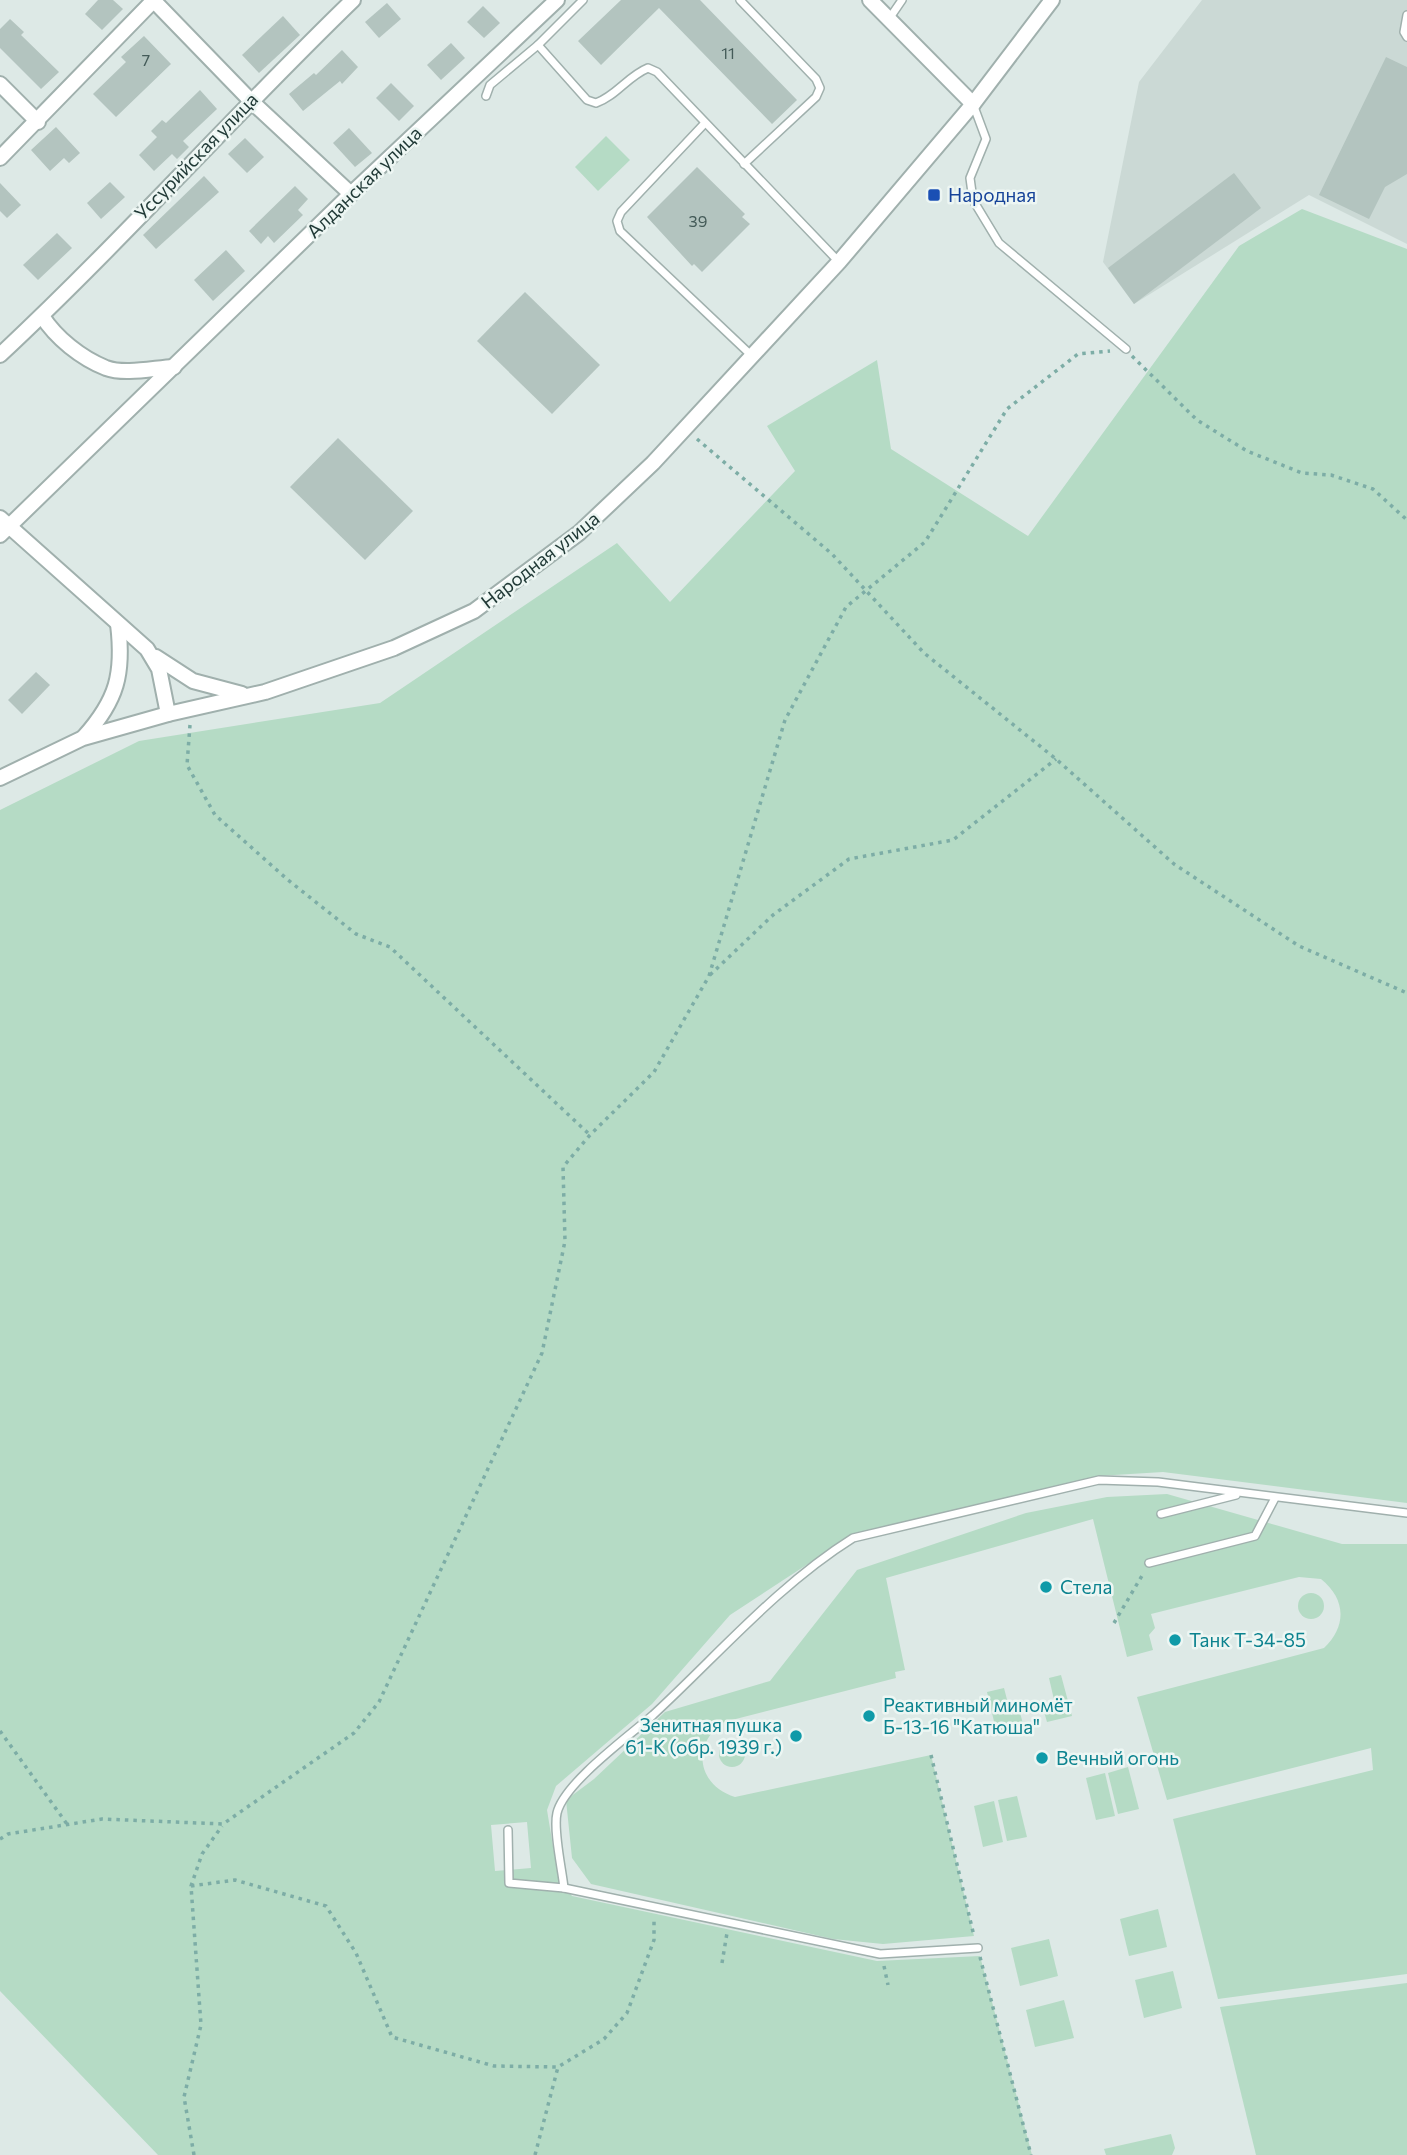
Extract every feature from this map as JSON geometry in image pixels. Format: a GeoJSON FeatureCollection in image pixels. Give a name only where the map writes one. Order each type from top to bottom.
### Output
{"type":"FeatureCollection","features":[{"type":"Feature","properties":{"kind":"street"},"geometry":{"type":"LineString","coordinates":[[0,158],[38,122],[153,0],[250,100],[351,194]]}},
{"type":"Feature","properties":{"kind":"street","name":"Уссурийская улица"},"geometry":{"type":"LineString","coordinates":[[0,355],[42,316],[250,100],[353,0]]}},
{"type":"Feature","properties":{"kind":"street","name":"Алданская улица"},"geometry":{"type":"LineString","coordinates":[[3,527],[174,367],[351,194],[556,0]]}},
{"type":"Feature","properties":{"kind":"street"},"geometry":{"type":"LineString","coordinates":[[870,0],[973,104]]}},
{"type":"Feature","properties":{"kind":"street","name":"Народная улица"},"geometry":{"type":"LineString","coordinates":[[0,778],[83,738],[312,678],[394,648],[474,611],[579,533],[653,463],[839,262],[973,104],[1052,0]]}},
{"type":"Feature","properties":{"kind":"street"},"geometry":{"type":"LineString","coordinates":[[0,84],[38,122]]}},
{"type":"Feature","properties":{"kind":"street"},"geometry":{"type":"LineString","coordinates":[[42,316],[52,331],[73,349],[108,369],[174,367]]}},
{"type":"Feature","properties":{"kind":"street"},"geometry":{"type":"LineString","coordinates":[[3,527],[168,667],[193,681],[250,696]]}},
{"type":"Feature","properties":{"kind":"street"},"geometry":{"type":"LineString","coordinates":[[83,738],[104,714],[117,686],[122,655],[118,624]]}},
{"type":"Feature","properties":{"kind":"street"},"geometry":{"type":"LineString","coordinates":[[147,649],[159,669],[168,714]]}},
{"type":"Feature","properties":{"kind":"lane"},"geometry":{"type":"LineString","coordinates":[[486,96],[490,85],[538,45],[583,0]]}},
{"type":"Feature","properties":{"kind":"lane"},"geometry":{"type":"LineString","coordinates":[[740,0],[816,79],[820,88],[816,97],[744,164]]}},
{"type":"Feature","properties":{"kind":"lane"},"geometry":{"type":"LineString","coordinates":[[889,19],[902,0]]}},
{"type":"Feature","properties":{"kind":"lane"},"geometry":{"type":"LineString","coordinates":[[1407,15],[1404,32],[1407,37]]}},
{"type":"Feature","properties":{"kind":"lane"},"geometry":{"type":"LineString","coordinates":[[538,45],[587,100],[596,103],[605,100],[639,72],[648,68],[657,72],[839,262]]}},
{"type":"Feature","properties":{"kind":"lane"},"geometry":{"type":"LineString","coordinates":[[973,104],[986,139],[970,178],[972,200],[999,243],[1126,349]]}},
{"type":"Feature","properties":{"kind":"lane"},"geometry":{"type":"LineString","coordinates":[[705,123],[621,212],[617,221],[620,231],[752,356]]}},
{"type":"Feature","properties":{"kind":"lane"},"geometry":{"type":"LineString","coordinates":[[564,1888],[556,1815],[562,1802],[587,1772],[654,1713],[714,1654],[830,1553],[853,1538],[1099,1480],[1158,1482],[1407,1513]]}},
{"type":"Feature","properties":{"kind":"lane"},"geometry":{"type":"LineString","coordinates":[[1161,1514],[1240,1494]]}},
{"type":"Feature","properties":{"kind":"lane"},"geometry":{"type":"LineString","coordinates":[[1149,1563],[1255,1536],[1275,1498]]}},
{"type":"Feature","properties":{"kind":"lane"},"geometry":{"type":"LineString","coordinates":[[508,1830],[509,1883],[564,1888],[654,1909],[882,1954],[978,1948]]}},
{"type":"Feature","properties":{"kind":"path"},"geometry":{"type":"LineString","coordinates":[[194,2155],[184,2097],[201,2025],[191,1886],[202,1854],[223,1825],[354,1733],[379,1702],[542,1353],[565,1241],[563,1167],[590,1135],[654,1072],[709,976],[785,720],[846,607],[925,542],[1007,409],[1078,354],[1126,349],[1197,420],[1247,451],[1302,473],[1331,475],[1373,489],[1407,520]]}},
{"type":"Feature","properties":{"kind":"path"},"geometry":{"type":"LineString","coordinates":[[684,428],[832,554],[924,653],[1056,759],[1174,864],[1299,946],[1407,993]]}},
{"type":"Feature","properties":{"kind":"path"},"geometry":{"type":"LineString","coordinates":[[192,708],[187,765],[215,815],[356,934],[390,947],[590,1135]]}},
{"type":"Feature","properties":{"kind":"path"},"geometry":{"type":"LineString","coordinates":[[709,976],[774,915],[849,859],[953,839],[1056,759]]}},
{"type":"Feature","properties":{"kind":"path"},"geometry":{"type":"LineString","coordinates":[[1114,1623],[1149,1563]]}},
{"type":"Feature","properties":{"kind":"path"},"geometry":{"type":"LineString","coordinates":[[0,1731],[67,1825]]}},
{"type":"Feature","properties":{"kind":"path"},"geometry":{"type":"LineString","coordinates":[[0,1839],[8,1834],[102,1819],[223,1825]]}},
{"type":"Feature","properties":{"kind":"path"},"geometry":{"type":"LineString","coordinates":[[191,1886],[235,1880],[327,1906],[356,1953],[392,2037],[494,2066],[558,2067],[604,2039],[626,2013],[654,1940],[654,1909]]}},
{"type":"Feature","properties":{"kind":"path"},"geometry":{"type":"LineString","coordinates":[[722,1963],[729,1924]]}},
{"type":"Feature","properties":{"kind":"path"},"geometry":{"type":"LineString","coordinates":[[882,1954],[888,1985]]}},
{"type":"Feature","properties":{"kind":"path"},"geometry":{"type":"LineString","coordinates":[[536,2155],[558,2067]]}},
{"type":"Feature","properties":{"kind":"shaded area"},"geometry":{"type":"Polygon","coordinates":[[[1202,0],[1407,0],[1407,244],[1309,195],[1134,304],[1103,262],[1139,82],[1202,0]]]}},
{"type":"Feature","properties":{"kind":"green space"},"geometry":{"type":"Polygon","coordinates":[[[606,136],[630,160],[598,191],[575,167],[606,136]]]}},
{"type":"Feature","properties":{"kind":"green space"},"geometry":{"type":"Polygon","coordinates":[[[1302,209],[1407,249],[1407,1503],[1163,1472],[1098,1476],[843,1541],[730,1615],[652,1704],[556,1786],[547,1810],[558,1877],[572,1896],[877,1961],[980,1956],[1032,2155],[158,2155],[0,1991],[0,810],[139,741],[380,703],[617,543],[670,602],[795,471],[767,426],[877,360],[891,449],[1028,536],[1239,246],[1302,209]],[[527,1822],[491,1825],[495,1871],[531,1868],[527,1822]]]}},
{"type":"Feature","properties":{"kind":"green space"},"geometry":{"type":"Polygon","coordinates":[[[1167,1494],[1342,1544],[1407,1544],[1407,1974],[1218,1999],[1173,1819],[1373,1770],[1371,1748],[1167,1800],[1137,1697],[1324,1648],[1337,1631],[1340,1622],[1339,1604],[1321,1579],[1299,1577],[1151,1614],[1155,1628],[1149,1635],[1153,1650],[1127,1657],[1093,1519],[886,1578],[905,1670],[895,1672],[896,1678],[724,1722],[706,1741],[703,1763],[706,1774],[722,1791],[735,1797],[931,1755],[974,1936],[883,1944],[833,1939],[591,1884],[572,1858],[566,1800],[594,1779],[665,1712],[770,1681],[857,1570],[1026,1513],[1107,1497],[1167,1494]]]}},
{"type":"Feature","properties":{"kind":"green space"},"geometry":{"type":"Polygon","coordinates":[[[1311,1593],[1320,1597],[1324,1606],[1320,1615],[1311,1619],[1302,1615],[1298,1606],[1302,1597],[1311,1593]]]}},
{"type":"Feature","properties":{"kind":"green space"},"geometry":{"type":"Polygon","coordinates":[[[1061,1675],[1072,1716],[1047,1722],[1043,1708],[1055,1704],[1049,1678],[1061,1675]]]}},
{"type":"Feature","properties":{"kind":"green space"},"geometry":{"type":"Polygon","coordinates":[[[1004,1688],[1011,1715],[1020,1713],[1024,1727],[997,1734],[987,1692],[1004,1688]]]}},
{"type":"Feature","properties":{"kind":"green space"},"geometry":{"type":"Polygon","coordinates":[[[732,1741],[741,1745],[745,1754],[741,1763],[732,1767],[723,1763],[719,1754],[723,1745],[732,1741]]]}},
{"type":"Feature","properties":{"kind":"green space"},"geometry":{"type":"Polygon","coordinates":[[[1128,1767],[1139,1809],[1118,1814],[1108,1773],[1128,1767]]]}},
{"type":"Feature","properties":{"kind":"green space"},"geometry":{"type":"Polygon","coordinates":[[[1105,1773],[1115,1816],[1096,1820],[1086,1778],[1105,1773]]]}},
{"type":"Feature","properties":{"kind":"green space"},"geometry":{"type":"Polygon","coordinates":[[[1017,1796],[1027,1837],[1007,1841],[998,1800],[1017,1796]]]}},
{"type":"Feature","properties":{"kind":"green space"},"geometry":{"type":"Polygon","coordinates":[[[994,1801],[1003,1842],[983,1847],[974,1806],[994,1801]]]}},
{"type":"Feature","properties":{"kind":"green space"},"geometry":{"type":"Polygon","coordinates":[[[1158,1909],[1167,1947],[1129,1956],[1120,1919],[1158,1909]]]}},
{"type":"Feature","properties":{"kind":"green space"},"geometry":{"type":"Polygon","coordinates":[[[1049,1939],[1058,1976],[1020,1986],[1011,1948],[1049,1939]]]}},
{"type":"Feature","properties":{"kind":"green space"},"geometry":{"type":"Polygon","coordinates":[[[1173,1971],[1182,2008],[1144,2018],[1135,1980],[1173,1971]]]}},
{"type":"Feature","properties":{"kind":"green space"},"geometry":{"type":"Polygon","coordinates":[[[1407,1983],[1407,2155],[1256,2155],[1220,2007],[1407,1983]]]}},
{"type":"Feature","properties":{"kind":"green space"},"geometry":{"type":"Polygon","coordinates":[[[1064,2000],[1074,2038],[1035,2047],[1026,2010],[1064,2000]]]}},
{"type":"Feature","properties":{"kind":"green space"},"geometry":{"type":"Polygon","coordinates":[[[1171,2134],[1175,2148],[1172,2155],[1106,2155],[1104,2149],[1171,2134]]]}},
{"type":"Feature","properties":{"kind":"building"},"geometry":{"type":"Polygon","coordinates":[[[98,0],[113,0],[123,9],[102,30],[85,14],[98,0]]]}},
{"type":"Feature","properties":{"kind":"building"},"geometry":{"type":"Polygon","coordinates":[[[621,0],[700,0],[797,100],[772,124],[659,8],[601,65],[578,41],[621,0]]]}},
{"type":"Feature","properties":{"kind":"building"},"geometry":{"type":"Polygon","coordinates":[[[387,3],[401,19],[379,38],[365,22],[387,3]]]}},
{"type":"Feature","properties":{"kind":"building"},"geometry":{"type":"Polygon","coordinates":[[[483,6],[500,23],[484,38],[467,22],[483,6]]]}},
{"type":"Feature","properties":{"kind":"building"},"geometry":{"type":"Polygon","coordinates":[[[283,16],[300,35],[259,73],[242,55],[283,16]]]}},
{"type":"Feature","properties":{"kind":"building"},"geometry":{"type":"Polygon","coordinates":[[[10,19],[24,32],[21,35],[59,72],[41,89],[0,48],[0,29],[10,19]]]}},
{"type":"Feature","properties":{"kind":"building"},"geometry":{"type":"Polygon","coordinates":[[[144,36],[171,64],[116,117],[93,94],[126,62],[121,57],[144,36]]]}},
{"type":"Feature","properties":{"kind":"building"},"geometry":{"type":"Polygon","coordinates":[[[451,43],[465,58],[441,80],[427,65],[451,43]]]}},
{"type":"Feature","properties":{"kind":"building"},"geometry":{"type":"Polygon","coordinates":[[[342,50],[358,67],[342,84],[340,81],[303,111],[289,94],[314,73],[316,75],[342,50]]]}},
{"type":"Feature","properties":{"kind":"building"},"geometry":{"type":"Polygon","coordinates":[[[1386,57],[1407,67],[1407,174],[1385,187],[1369,219],[1319,195],[1386,57]]]}},
{"type":"Feature","properties":{"kind":"building"},"geometry":{"type":"Polygon","coordinates":[[[391,83],[414,106],[399,121],[376,98],[391,83]]]}},
{"type":"Feature","properties":{"kind":"building"},"geometry":{"type":"Polygon","coordinates":[[[200,90],[217,109],[183,141],[189,147],[177,159],[172,154],[154,171],[139,155],[157,137],[151,131],[162,120],[166,123],[200,90]]]}},
{"type":"Feature","properties":{"kind":"building"},"geometry":{"type":"Polygon","coordinates":[[[56,127],[80,153],[69,163],[64,158],[50,171],[31,150],[56,127]]]}},
{"type":"Feature","properties":{"kind":"building"},"geometry":{"type":"Polygon","coordinates":[[[349,128],[372,153],[355,167],[333,143],[349,128]]]}},
{"type":"Feature","properties":{"kind":"building"},"geometry":{"type":"Polygon","coordinates":[[[245,138],[264,157],[247,173],[228,154],[245,138]]]}},
{"type":"Feature","properties":{"kind":"building"},"geometry":{"type":"Polygon","coordinates":[[[697,167],[745,214],[742,217],[750,224],[702,272],[694,264],[692,266],[647,217],[697,167]]]}},
{"type":"Feature","properties":{"kind":"building"},"geometry":{"type":"Polygon","coordinates":[[[1234,173],[1261,208],[1134,304],[1108,268],[1234,173]]]}},
{"type":"Feature","properties":{"kind":"building"},"geometry":{"type":"Polygon","coordinates":[[[204,176],[219,192],[156,249],[143,235],[204,176]]]}},
{"type":"Feature","properties":{"kind":"building"},"geometry":{"type":"Polygon","coordinates":[[[110,182],[125,197],[101,219],[87,203],[110,182]]]}},
{"type":"Feature","properties":{"kind":"building"},"geometry":{"type":"Polygon","coordinates":[[[0,183],[21,205],[7,218],[0,211],[0,183]]]}},
{"type":"Feature","properties":{"kind":"building"},"geometry":{"type":"Polygon","coordinates":[[[295,186],[308,199],[298,210],[303,215],[274,243],[268,236],[261,244],[249,231],[295,186]]]}},
{"type":"Feature","properties":{"kind":"building"},"geometry":{"type":"Polygon","coordinates":[[[57,233],[72,248],[38,280],[23,265],[57,233]]]}},
{"type":"Feature","properties":{"kind":"building"},"geometry":{"type":"Polygon","coordinates":[[[226,250],[245,271],[213,301],[194,280],[226,250]]]}},
{"type":"Feature","properties":{"kind":"building"},"geometry":{"type":"Polygon","coordinates":[[[525,292],[600,365],[552,414],[477,341],[525,292]]]}},
{"type":"Feature","properties":{"kind":"building"},"geometry":{"type":"Polygon","coordinates":[[[338,438],[413,511],[365,560],[290,487],[338,438]]]}},
{"type":"Feature","properties":{"kind":"building"},"geometry":{"type":"Polygon","coordinates":[[[36,672],[50,685],[22,714],[8,700],[36,672]]]}},
{"type":"Feature","properties":{"kind":"place","name":"Народная"},"geometry":{"type":"Point","coordinates":[934,195]}},
{"type":"Feature","properties":{"kind":"place","name":"Стела"},"geometry":{"type":"Point","coordinates":[1046,1587]}},
{"type":"Feature","properties":{"kind":"place","name":"Танк Т-34-85"},"geometry":{"type":"Point","coordinates":[1175,1640]}},
{"type":"Feature","properties":{"kind":"place","name":"Реактивный миномёт Б-13-16 \"Катюша\""},"geometry":{"type":"Point","coordinates":[869,1716]}},
{"type":"Feature","properties":{"kind":"place","name":"Зенитная пушка 61-К (обр. 1939 г.)"},"geometry":{"type":"Point","coordinates":[796,1736]}},
{"type":"Feature","properties":{"kind":"place","name":"Вечный огонь"},"geometry":{"type":"Point","coordinates":[1042,1758]}}]}
